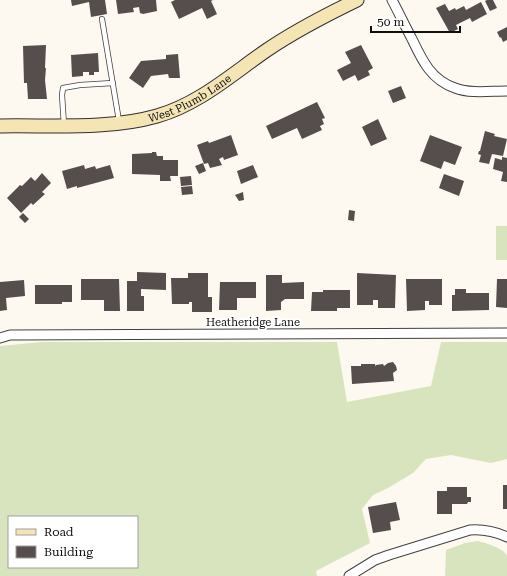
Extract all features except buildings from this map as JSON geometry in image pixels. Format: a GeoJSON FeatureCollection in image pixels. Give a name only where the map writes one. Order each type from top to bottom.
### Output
{"type":"FeatureCollection","features":[{"type":"Feature","properties":{"kind":"main road","name":"West Plumb Lane"},"geometry":{"type":"LineString","coordinates":[[0,126],[119,123],[159,116],[182,106],[224,81],[279,42],[329,13],[357,0]]}},
{"type":"Feature","properties":{"kind":"street"},"geometry":{"type":"LineString","coordinates":[[392,0],[425,66],[438,79],[455,88],[463,90],[507,91]]}},
{"type":"Feature","properties":{"kind":"street","name":"Heatheridge Lane"},"geometry":{"type":"LineString","coordinates":[[0,338],[10,335],[507,333]]}},
{"type":"Feature","properties":{"kind":"street"},"geometry":{"type":"LineString","coordinates":[[348,576],[375,560],[470,530],[482,529],[496,532],[507,537]]}},
{"type":"Feature","properties":{"kind":"lane"},"geometry":{"type":"LineString","coordinates":[[102,19],[119,123]]}},
{"type":"Feature","properties":{"kind":"lane"},"geometry":{"type":"LineString","coordinates":[[64,125],[63,88],[80,85],[113,83]]}},
{"type":"Feature","properties":{"kind":"green space"},"geometry":{"type":"Polygon","coordinates":[[[496,226],[507,226],[507,260],[496,260],[496,226]]]}},
{"type":"Feature","properties":{"kind":"green space"},"geometry":{"type":"Polygon","coordinates":[[[42,342],[337,342],[347,402],[431,386],[441,342],[507,342],[507,459],[491,463],[451,455],[426,459],[413,473],[373,495],[362,509],[370,543],[316,571],[317,576],[0,576],[0,346],[42,342]]]}},
{"type":"Feature","properties":{"kind":"green space"},"geometry":{"type":"Polygon","coordinates":[[[478,541],[494,546],[505,553],[507,556],[507,576],[445,576],[446,550],[465,543],[478,541]]]}}]}
